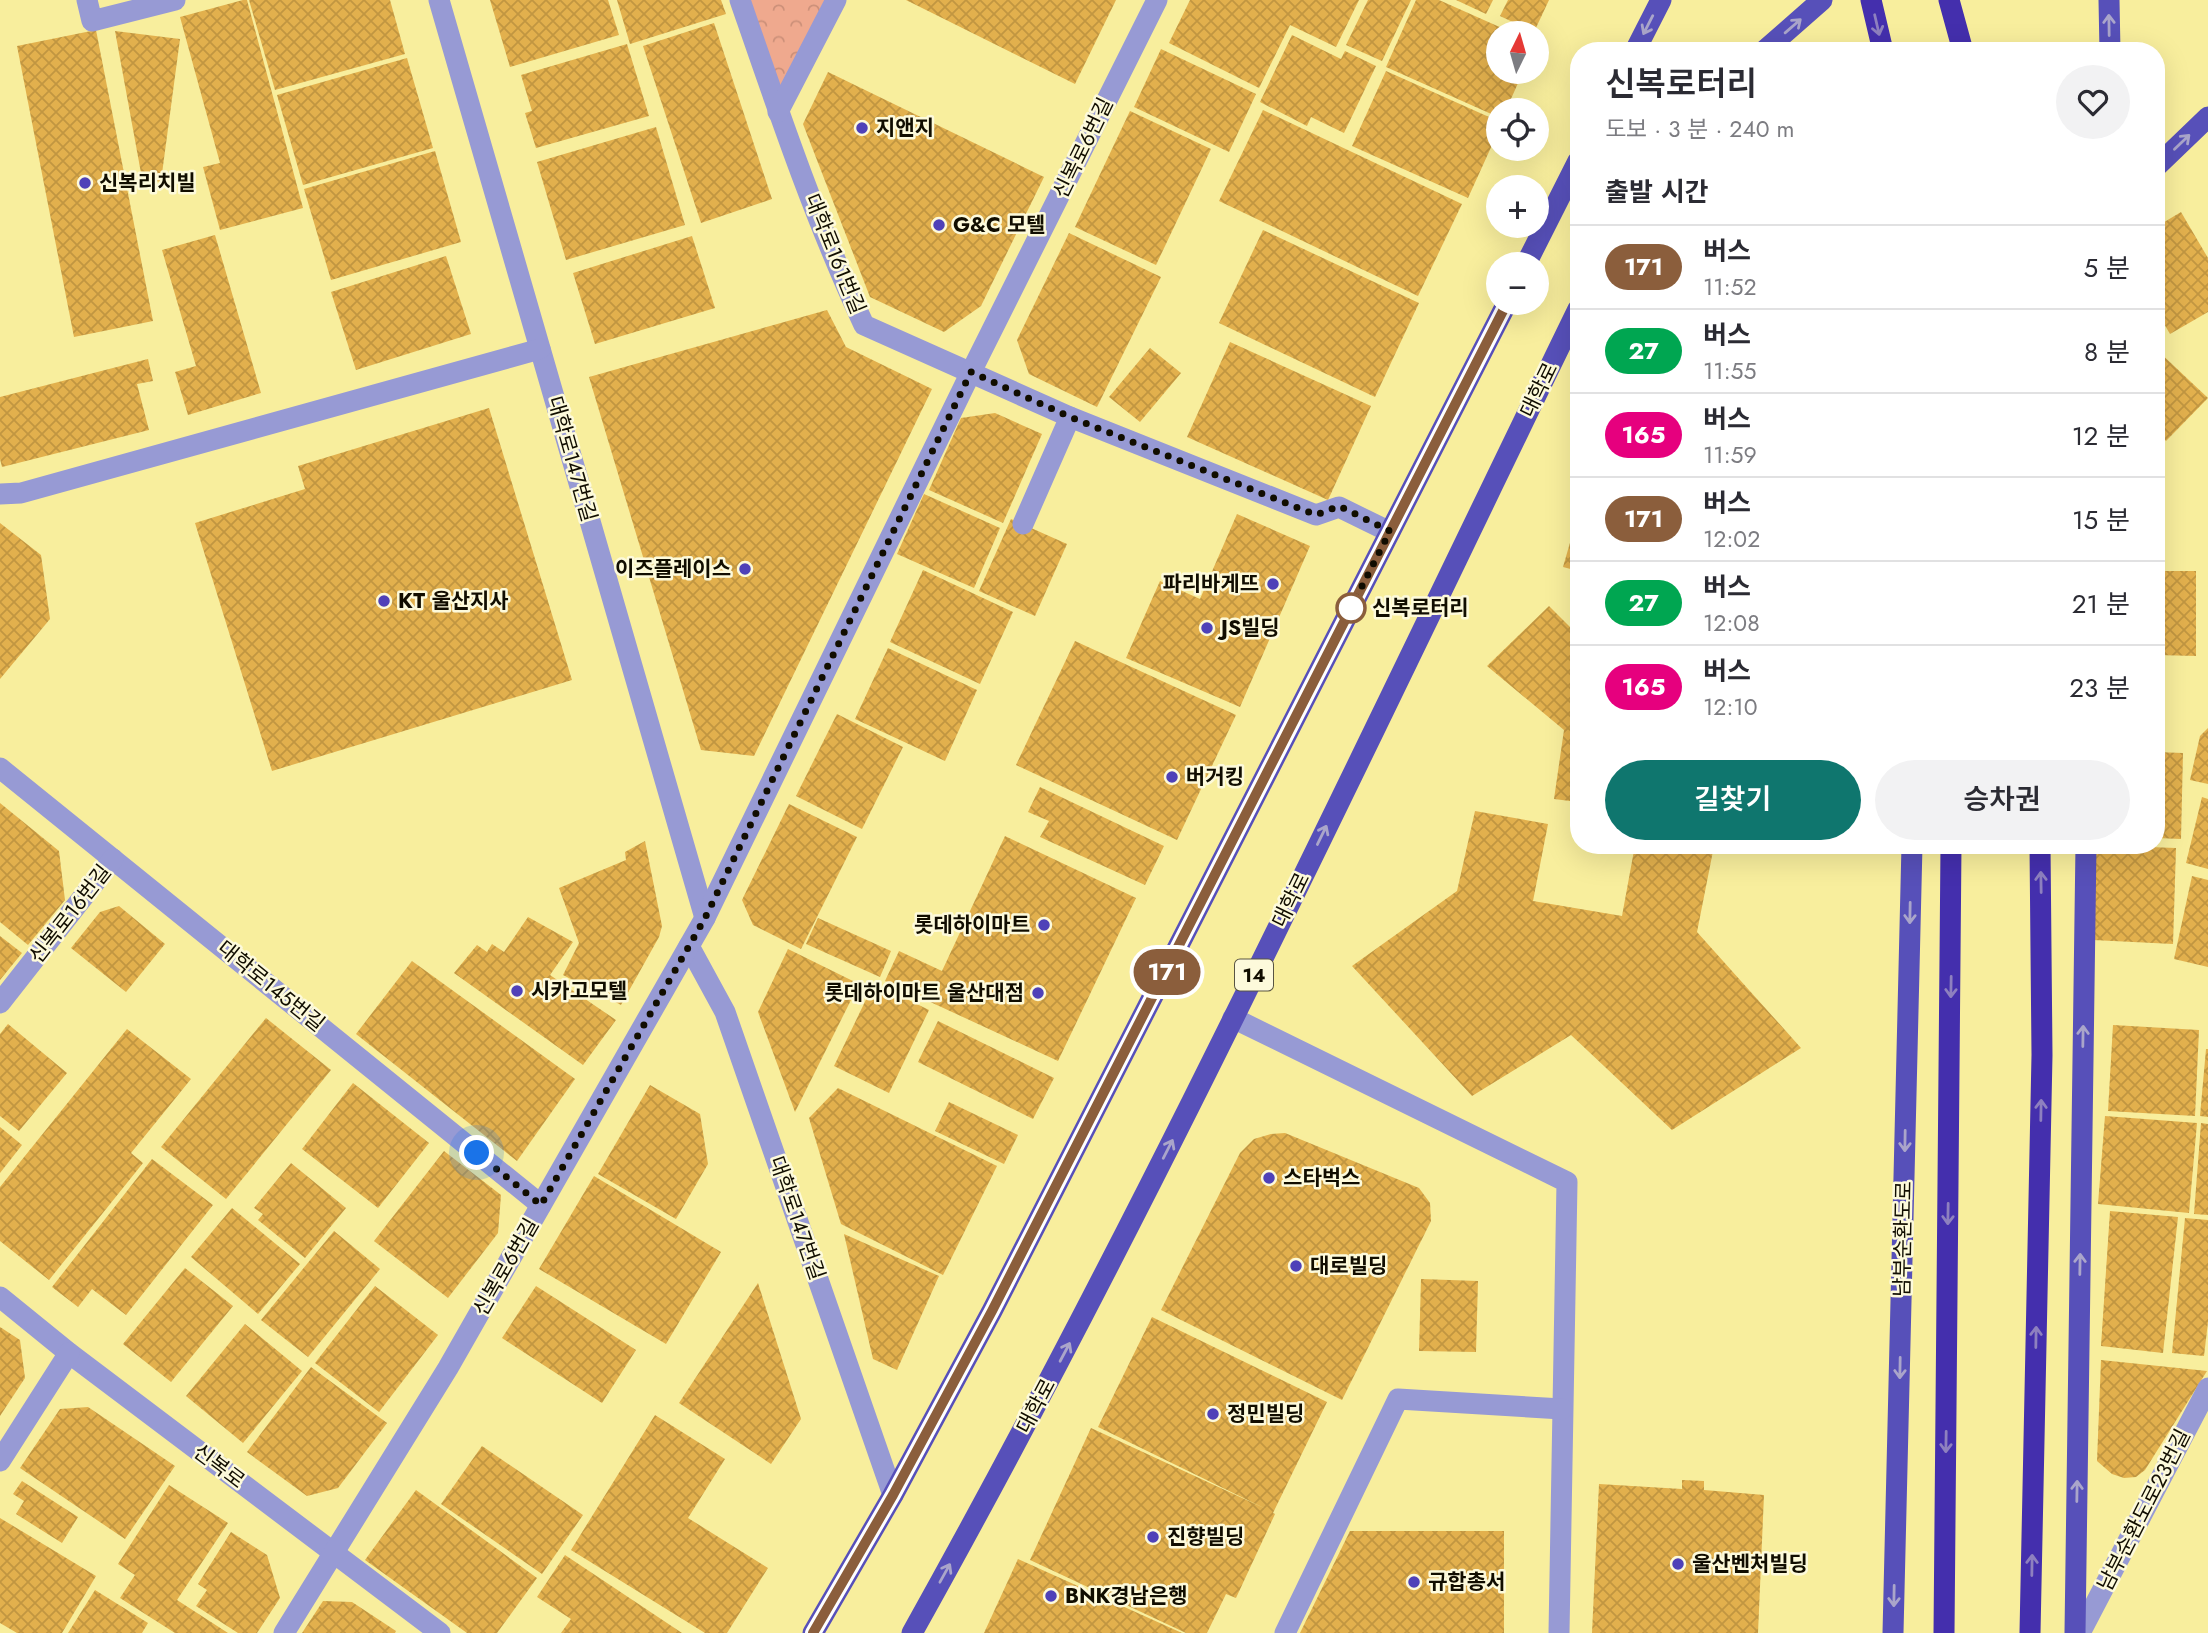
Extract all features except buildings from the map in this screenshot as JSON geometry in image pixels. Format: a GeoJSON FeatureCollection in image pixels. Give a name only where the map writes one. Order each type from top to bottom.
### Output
{"type":"FeatureCollection","features":[{"type":"Feature","properties":{"kind":"highway"},"geometry":{"type":"LineString","coordinates":[[1871,0],[1881,42]]}},
{"type":"Feature","properties":{"kind":"highway"},"geometry":{"type":"LineString","coordinates":[[1949,0],[1961,42]]}},
{"type":"Feature","properties":{"kind":"highway"},"geometry":{"type":"LineString","coordinates":[[1944,1633],[1951,854]]}},
{"type":"Feature","properties":{"kind":"highway"},"geometry":{"type":"LineString","coordinates":[[2030,1633],[2042,1055],[2040,854]]}},
{"type":"Feature","properties":{"kind":"main road"},"geometry":{"type":"LineString","coordinates":[[1640,42],[1661,0]]}},
{"type":"Feature","properties":{"kind":"main road"},"geometry":{"type":"LineString","coordinates":[[1774,42],[1822,0]]}},
{"type":"Feature","properties":{"kind":"main road"},"geometry":{"type":"LineString","coordinates":[[1951,42],[1956,0]]}},
{"type":"Feature","properties":{"kind":"main road"},"geometry":{"type":"LineString","coordinates":[[2109,0],[2109,42]]}},
{"type":"Feature","properties":{"kind":"main road"},"geometry":{"type":"LineString","coordinates":[[2165,158],[2208,117]]}},
{"type":"Feature","properties":{"kind":"main road"},"geometry":{"type":"LineString","coordinates":[[1532,252],[1570,177]]}},
{"type":"Feature","properties":{"kind":"main road"},"geometry":{"type":"LineString","coordinates":[[813,1633],[893,1495],[999,1299],[1501,315]]}},
{"type":"Feature","properties":{"kind":"main road","name":"대학로"},"geometry":{"type":"LineString","coordinates":[[912,1633],[1069,1344],[1233,1018],[1570,325]]}},
{"type":"Feature","properties":{"kind":"main road","name":"남부순환도로"},"geometry":{"type":"LineString","coordinates":[[1893,1633],[1912,854]]}},
{"type":"Feature","properties":{"kind":"main road"},"geometry":{"type":"LineString","coordinates":[[2075,1633],[2086,854]]}},
{"type":"Feature","properties":{"kind":"street"},"geometry":{"type":"LineString","coordinates":[[87,0],[92,21],[175,0]]}},
{"type":"Feature","properties":{"kind":"street","name":"대학로147번길"},"geometry":{"type":"LineString","coordinates":[[439,0],[705,918]]}},
{"type":"Feature","properties":{"kind":"street","name":"대학로161번길"},"geometry":{"type":"LineString","coordinates":[[740,0],[778,112],[842,277],[864,326],[1070,417],[1316,515],[1339,506],[1390,531]]}},
{"type":"Feature","properties":{"kind":"street"},"geometry":{"type":"LineString","coordinates":[[778,112],[836,0]]}},
{"type":"Feature","properties":{"kind":"street","name":"신복로6번길"},"geometry":{"type":"LineString","coordinates":[[284,1633],[448,1368],[705,918],[971,372],[1157,0]]}},
{"type":"Feature","properties":{"kind":"street"},"geometry":{"type":"LineString","coordinates":[[0,494],[21,493],[540,348]]}},
{"type":"Feature","properties":{"kind":"street"},"geometry":{"type":"LineString","coordinates":[[1023,524],[1070,417]]}},
{"type":"Feature","properties":{"kind":"street","name":"대학로145번길"},"geometry":{"type":"LineString","coordinates":[[0,768],[541,1205]]}},
{"type":"Feature","properties":{"kind":"street","name":"신복로16번길"},"geometry":{"type":"LineString","coordinates":[[0,1003],[113,859]]}},
{"type":"Feature","properties":{"kind":"street","name":"대학로147번길"},"geometry":{"type":"LineString","coordinates":[[689,946],[725,1012],[893,1495]]}},
{"type":"Feature","properties":{"kind":"street"},"geometry":{"type":"LineString","coordinates":[[1233,1018],[1567,1182],[1559,1633]]}},
{"type":"Feature","properties":{"kind":"street","name":"신복로"},"geometry":{"type":"LineString","coordinates":[[0,1297],[69,1353],[440,1633]]}},
{"type":"Feature","properties":{"kind":"street"},"geometry":{"type":"LineString","coordinates":[[0,1461],[69,1353]]}},
{"type":"Feature","properties":{"kind":"street","name":"남부순환도로23번길"},"geometry":{"type":"LineString","coordinates":[[2080,1633],[2208,1388]]}},
{"type":"Feature","properties":{"kind":"street"},"geometry":{"type":"LineString","coordinates":[[1285,1633],[1398,1399],[1562,1409]]}},
{"type":"Feature","properties":{"kind":"green space"},"geometry":{"type":"Polygon","coordinates":[[[740,0],[836,0],[778,112],[740,0]]]}},
{"type":"Feature","properties":{"kind":"bus line","name":"171"},"geometry":{"type":"LineString","coordinates":[[813,1633],[893,1495],[992,1311],[1501,315]]}},
{"type":"Feature","properties":{"kind":"place","name":"지앤지"},"geometry":{"type":"Point","coordinates":[862,128]}},
{"type":"Feature","properties":{"kind":"place","name":"신복리치빌"},"geometry":{"type":"Point","coordinates":[85,183]}},
{"type":"Feature","properties":{"kind":"place","name":"G&C 모텔"},"geometry":{"type":"Point","coordinates":[939,225]}},
{"type":"Feature","properties":{"kind":"place","name":"이즈플레이스"},"geometry":{"type":"Point","coordinates":[745,569]}},
{"type":"Feature","properties":{"kind":"place","name":"파리바게뜨"},"geometry":{"type":"Point","coordinates":[1273,584]}},
{"type":"Feature","properties":{"kind":"place","name":"KT 울산지사"},"geometry":{"type":"Point","coordinates":[384,601]}},
{"type":"Feature","properties":{"kind":"place","name":"신복로터리"},"geometry":{"type":"Point","coordinates":[1351,608]}},
{"type":"Feature","properties":{"kind":"place","name":"JS빌딩"},"geometry":{"type":"Point","coordinates":[1207,628]}},
{"type":"Feature","properties":{"kind":"place","name":"버거킹"},"geometry":{"type":"Point","coordinates":[1172,777]}},
{"type":"Feature","properties":{"kind":"place","name":"롯데하이마트"},"geometry":{"type":"Point","coordinates":[1044,925]}},
{"type":"Feature","properties":{"kind":"place","name":"시카고모텔"},"geometry":{"type":"Point","coordinates":[517,991]}},
{"type":"Feature","properties":{"kind":"place","name":"롯데하이마트 울산대점"},"geometry":{"type":"Point","coordinates":[1038,993]}},
{"type":"Feature","properties":{"kind":"place","name":"스타벅스"},"geometry":{"type":"Point","coordinates":[1269,1178]}},
{"type":"Feature","properties":{"kind":"place","name":"대로빌딩"},"geometry":{"type":"Point","coordinates":[1296,1266]}},
{"type":"Feature","properties":{"kind":"place","name":"정민빌딩"},"geometry":{"type":"Point","coordinates":[1213,1414]}},
{"type":"Feature","properties":{"kind":"place","name":"진향빌딩"},"geometry":{"type":"Point","coordinates":[1153,1537]}},
{"type":"Feature","properties":{"kind":"place","name":"울산벤처빌딩"},"geometry":{"type":"Point","coordinates":[1678,1564]}},
{"type":"Feature","properties":{"kind":"place","name":"규합총서"},"geometry":{"type":"Point","coordinates":[1414,1582]}},
{"type":"Feature","properties":{"kind":"place","name":"BNK경남은행"},"geometry":{"type":"Point","coordinates":[1051,1596]}},
{"type":"Feature","properties":{"kind":"route"},"geometry":{"type":"LineString","coordinates":[[477,1153],[541,1205],[705,918],[971,372],[1070,417],[1316,515],[1339,506],[1390,531],[1351,608]]}}]}
